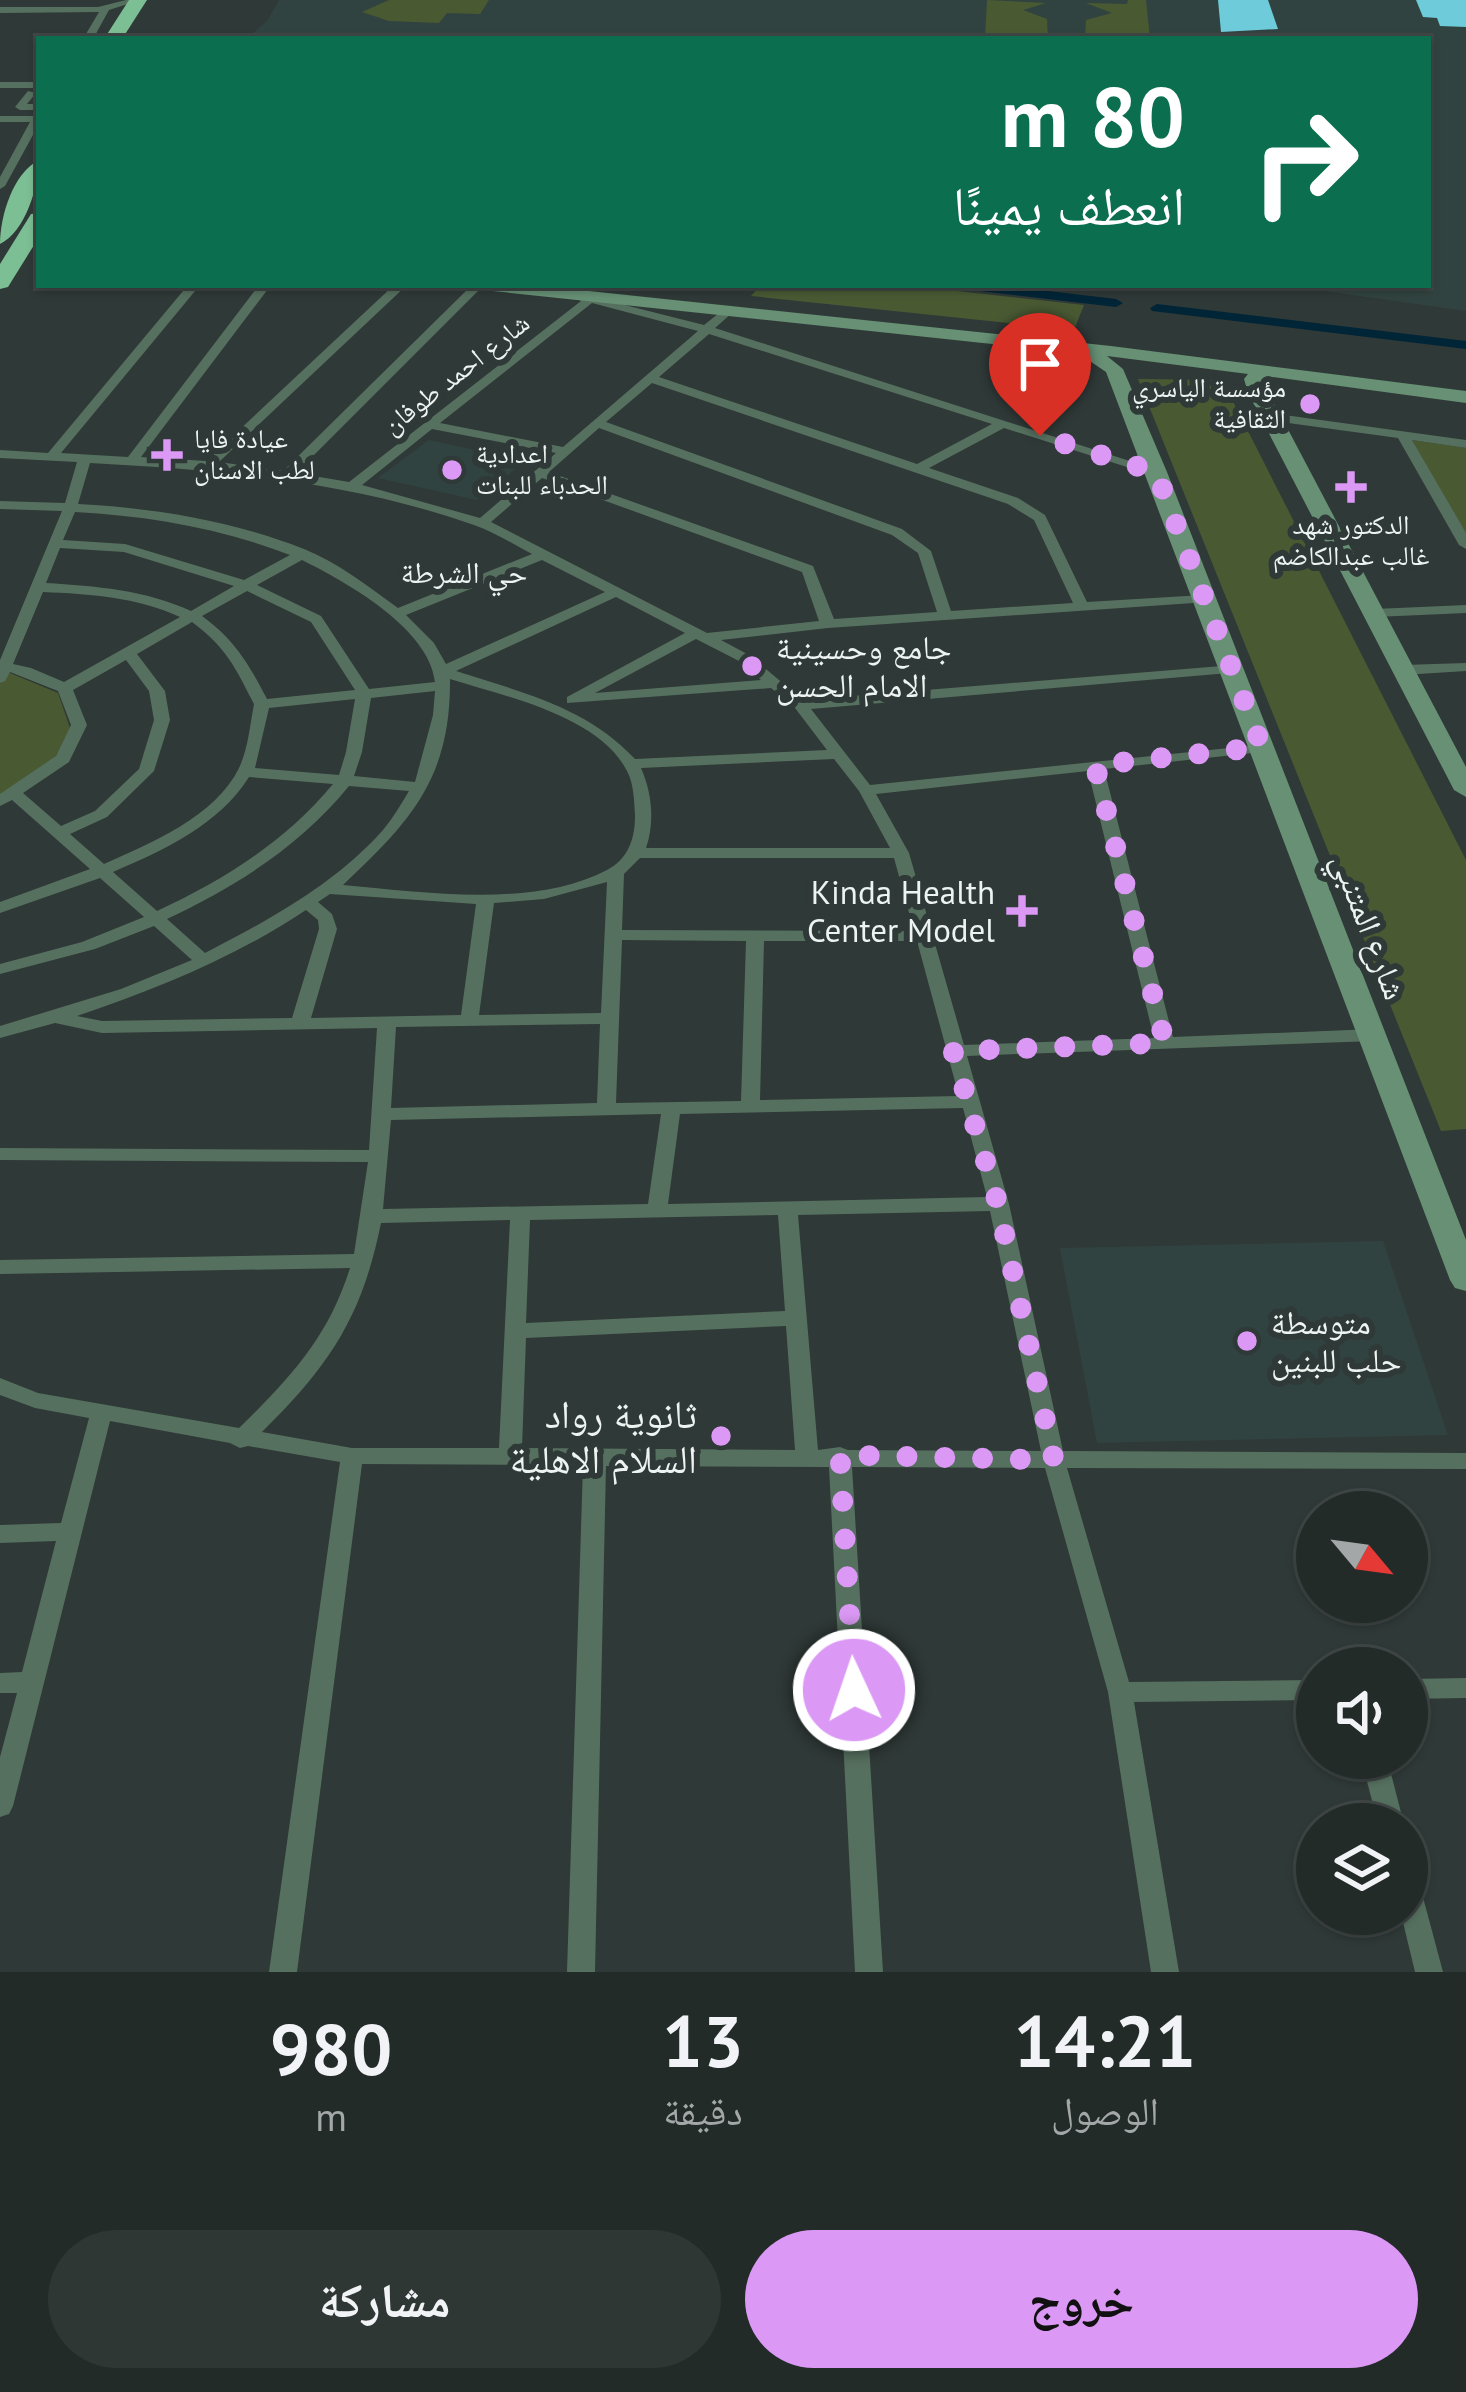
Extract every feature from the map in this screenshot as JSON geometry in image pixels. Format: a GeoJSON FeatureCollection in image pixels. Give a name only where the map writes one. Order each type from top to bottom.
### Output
{"type":"FeatureCollection","features":[{"type":"Feature","properties":{"kind":"highway"},"geometry":{"type":"LineString","coordinates":[[118,31],[137,0]]}},
{"type":"Feature","properties":{"kind":"highway"},"geometry":{"type":"LineString","coordinates":[[139,36],[161,0]]}},
{"type":"Feature","properties":{"kind":"highway"},"geometry":{"type":"LineString","coordinates":[[7,217],[36,171]]}},
{"type":"Feature","properties":{"kind":"highway"},"geometry":{"type":"LineString","coordinates":[[0,282],[36,238]]}},
{"type":"Feature","properties":{"kind":"street"},"geometry":{"type":"LineString","coordinates":[[0,13],[104,12],[137,0]]}},
{"type":"Feature","properties":{"kind":"street"},"geometry":{"type":"LineString","coordinates":[[104,12],[118,31]]}},
{"type":"Feature","properties":{"kind":"street"},"geometry":{"type":"LineString","coordinates":[[90,36],[104,12]]}},
{"type":"Feature","properties":{"kind":"street"},"geometry":{"type":"LineString","coordinates":[[0,89],[33,93]]}},
{"type":"Feature","properties":{"kind":"street"},"geometry":{"type":"LineString","coordinates":[[0,103],[33,93]]}},
{"type":"Feature","properties":{"kind":"street"},"geometry":{"type":"LineString","coordinates":[[33,93],[20,107],[36,113]]}},
{"type":"Feature","properties":{"kind":"street"},"geometry":{"type":"LineString","coordinates":[[0,119],[36,114]]}},
{"type":"Feature","properties":{"kind":"street"},"geometry":{"type":"LineString","coordinates":[[0,186],[36,118]]}},
{"type":"Feature","properties":{"kind":"street"},"geometry":{"type":"LineString","coordinates":[[7,217],[12,233],[36,238]]}},
{"type":"Feature","properties":{"kind":"street"},"geometry":{"type":"LineString","coordinates":[[53,455],[192,288]]}},
{"type":"Feature","properties":{"kind":"street"},"geometry":{"type":"LineString","coordinates":[[132,460],[264,288]]}},
{"type":"Feature","properties":{"kind":"street"},"geometry":{"type":"LineString","coordinates":[[209,465],[398,288]]}},
{"type":"Feature","properties":{"kind":"street"},"geometry":{"type":"LineString","coordinates":[[286,475],[478,288]]}},
{"type":"Feature","properties":{"kind":"street"},"geometry":{"type":"LineString","coordinates":[[518,288],[1299,363],[1466,386]]}},
{"type":"Feature","properties":{"kind":"street"},"geometry":{"type":"LineString","coordinates":[[580,293],[1156,472]]}},
{"type":"Feature","properties":{"kind":"street","name":"شارع احمد طوفان"},"geometry":{"type":"LineString","coordinates":[[352,486],[430,425],[580,293]]}},
{"type":"Feature","properties":{"kind":"street"},"geometry":{"type":"LineString","coordinates":[[685,301],[728,311],[1138,354],[1466,398]]}},
{"type":"Feature","properties":{"kind":"street"},"geometry":{"type":"LineString","coordinates":[[482,523],[728,311]]}},
{"type":"Feature","properties":{"kind":"street"},"geometry":{"type":"LineString","coordinates":[[1082,348],[1114,369],[1120,358],[1138,354]]}},
{"type":"Feature","properties":{"kind":"street"},"geometry":{"type":"LineString","coordinates":[[1203,362],[1239,377],[1257,393]]}},
{"type":"Feature","properties":{"kind":"street","name":"شارع المتنبي"},"geometry":{"type":"LineString","coordinates":[[1114,369],[1466,1280]]}},
{"type":"Feature","properties":{"kind":"street"},"geometry":{"type":"LineString","coordinates":[[1273,371],[1253,379],[1257,393],[1466,790]]}},
{"type":"Feature","properties":{"kind":"street"},"geometry":{"type":"LineString","coordinates":[[654,379],[1013,501],[1040,518],[1082,607]]}},
{"type":"Feature","properties":{"kind":"street"},"geometry":{"type":"LineString","coordinates":[[1270,417],[1466,444]]}},
{"type":"Feature","properties":{"kind":"street"},"geometry":{"type":"LineString","coordinates":[[599,424],[897,532],[924,551],[945,615]]}},
{"type":"Feature","properties":{"kind":"street"},"geometry":{"type":"LineString","coordinates":[[920,468],[1002,424]]}},
{"type":"Feature","properties":{"kind":"street"},"geometry":{"type":"LineString","coordinates":[[430,425],[566,451]]}},
{"type":"Feature","properties":{"kind":"street"},"geometry":{"type":"LineString","coordinates":[[1403,436],[1466,545]]}},
{"type":"Feature","properties":{"kind":"street"},"geometry":{"type":"LineString","coordinates":[[0,454],[209,465],[286,475],[352,486],[482,523],[704,634],[776,682],[800,705],[866,790],[902,853],[998,1204],[1054,1460],[1120,1692],[1165,1972]]}},
{"type":"Feature","properties":{"kind":"street"},"geometry":{"type":"LineString","coordinates":[[85,457],[71,506],[2,673],[26,670],[65,688],[79,725],[63,759],[8,798],[59,833],[203,959]]}},
{"type":"Feature","properties":{"kind":"street"},"geometry":{"type":"LineString","coordinates":[[540,472],[808,569],[828,624]]}},
{"type":"Feature","properties":{"kind":"street"},"geometry":{"type":"LineString","coordinates":[[0,505],[119,508],[205,524],[303,553],[373,594],[426,641],[442,679],[440,736],[422,787],[383,844],[329,889],[310,904],[203,959],[58,1018],[0,1032]]}},
{"type":"Feature","properties":{"kind":"street"},"geometry":{"type":"LineString","coordinates":[[0,969],[42,962],[157,919],[289,842],[346,780],[364,693],[316,619],[248,586],[125,548],[55,544]]}},
{"type":"Feature","properties":{"kind":"street"},"geometry":{"type":"LineString","coordinates":[[65,688],[130,656],[303,553]]}},
{"type":"Feature","properties":{"kind":"street"},"geometry":{"type":"LineString","coordinates":[[396,614],[544,554]]}},
{"type":"Feature","properties":{"kind":"street"},"geometry":{"type":"LineString","coordinates":[[0,908],[104,873],[212,811],[246,772],[262,704],[234,651],[194,617],[107,590],[38,587]]}},
{"type":"Feature","properties":{"kind":"street"},"geometry":{"type":"LineString","coordinates":[[262,704],[442,679],[618,591]]}},
{"type":"Feature","properties":{"kind":"street"},"geometry":{"type":"LineString","coordinates":[[572,700],[704,634],[1203,599]]}},
{"type":"Feature","properties":{"kind":"street"},"geometry":{"type":"LineString","coordinates":[[1375,614],[1466,609]]}},
{"type":"Feature","properties":{"kind":"street"},"geometry":{"type":"LineString","coordinates":[[59,833],[101,814],[146,771],[162,720],[158,691],[130,656]]}},
{"type":"Feature","properties":{"kind":"street"},"geometry":{"type":"LineString","coordinates":[[1403,670],[1466,667]]}},
{"type":"Feature","properties":{"kind":"street"},"geometry":{"type":"LineString","coordinates":[[800,705],[1229,668]]}},
{"type":"Feature","properties":{"kind":"street"},"geometry":{"type":"LineString","coordinates":[[329,889],[486,897],[542,893],[616,873],[637,853],[644,831],[641,793],[632,764],[600,735],[544,706],[442,679]]}},
{"type":"Feature","properties":{"kind":"street"},"geometry":{"type":"LineString","coordinates":[[544,706],[776,682]]}},
{"type":"Feature","properties":{"kind":"street"},"geometry":{"type":"LineString","coordinates":[[866,790],[1262,747]]}},
{"type":"Feature","properties":{"kind":"street"},"geometry":{"type":"LineString","coordinates":[[632,764],[838,754]]}},
{"type":"Feature","properties":{"kind":"street"},"geometry":{"type":"LineString","coordinates":[[1095,765],[1165,1043]]}},
{"type":"Feature","properties":{"kind":"street"},"geometry":{"type":"LineString","coordinates":[[246,772],[422,787]]}},
{"type":"Feature","properties":{"kind":"street"},"geometry":{"type":"LineString","coordinates":[[637,853],[902,853]]}},
{"type":"Feature","properties":{"kind":"street"},"geometry":{"type":"LineString","coordinates":[[605,1109],[616,873]]}},
{"type":"Feature","properties":{"kind":"street"},"geometry":{"type":"LineString","coordinates":[[469,1020],[486,897]]}},
{"type":"Feature","properties":{"kind":"street"},"geometry":{"type":"LineString","coordinates":[[300,1023],[328,928],[326,918],[310,904]]}},
{"type":"Feature","properties":{"kind":"street"},"geometry":{"type":"LineString","coordinates":[[614,935],[926,936]]}},
{"type":"Feature","properties":{"kind":"street"},"geometry":{"type":"LineString","coordinates":[[750,1107],[754,936]]}},
{"type":"Feature","properties":{"kind":"street"},"geometry":{"type":"LineString","coordinates":[[58,1018],[102,1027],[610,1018]]}},
{"type":"Feature","properties":{"kind":"street"},"geometry":{"type":"LineString","coordinates":[[240,1440],[286,1395],[336,1329],[363,1261],[387,1022]]}},
{"type":"Feature","properties":{"kind":"street"},"geometry":{"type":"LineString","coordinates":[[953,1051],[1374,1036]]}},
{"type":"Feature","properties":{"kind":"street"},"geometry":{"type":"LineString","coordinates":[[379,1114],[968,1102]]}},
{"type":"Feature","properties":{"kind":"street"},"geometry":{"type":"LineString","coordinates":[[657,1212],[671,1108]]}},
{"type":"Feature","properties":{"kind":"street"},"geometry":{"type":"LineString","coordinates":[[0,1154],[377,1156]]}},
{"type":"Feature","properties":{"kind":"street"},"geometry":{"type":"LineString","coordinates":[[369,1216],[998,1204]]}},
{"type":"Feature","properties":{"kind":"street"},"geometry":{"type":"LineString","coordinates":[[788,1211],[806,1456]]}},
{"type":"Feature","properties":{"kind":"street"},"geometry":{"type":"LineString","coordinates":[[510,1458],[520,1214]]}},
{"type":"Feature","properties":{"kind":"street"},"geometry":{"type":"LineString","coordinates":[[0,1267],[363,1261]]}},
{"type":"Feature","properties":{"kind":"street"},"geometry":{"type":"LineString","coordinates":[[514,1331],[798,1318]]}},
{"type":"Feature","properties":{"kind":"street"},"geometry":{"type":"LineString","coordinates":[[0,1386],[35,1400]]}},
{"type":"Feature","properties":{"kind":"street"},"geometry":{"type":"LineString","coordinates":[[0,1400],[35,1400],[240,1440],[352,1456],[1466,1461]]}},
{"type":"Feature","properties":{"kind":"street"},"geometry":{"type":"LineString","coordinates":[[0,1806],[101,1412]]}},
{"type":"Feature","properties":{"kind":"street"},"geometry":{"type":"LineString","coordinates":[[840,1455],[869,1972]]}},
{"type":"Feature","properties":{"kind":"street"},"geometry":{"type":"LineString","coordinates":[[283,1972],[352,1456]]}},
{"type":"Feature","properties":{"kind":"street"},"geometry":{"type":"LineString","coordinates":[[581,1972],[595,1456]]}},
{"type":"Feature","properties":{"kind":"street"},"geometry":{"type":"LineString","coordinates":[[0,1534],[70,1532]]}},
{"type":"Feature","properties":{"kind":"street"},"geometry":{"type":"LineString","coordinates":[[0,1683],[32,1682]]}},
{"type":"Feature","properties":{"kind":"street"},"geometry":{"type":"LineString","coordinates":[[1428,1689],[1466,1688]]}},
{"type":"Feature","properties":{"kind":"street"},"geometry":{"type":"LineString","coordinates":[[1120,1692],[1296,1690]]}},
{"type":"Feature","properties":{"kind":"street"},"geometry":{"type":"LineString","coordinates":[[1420,1935],[1429,1972]]}},
{"type":"Feature","properties":{"kind":"shaded area"},"geometry":{"type":"Polygon","coordinates":[[[279,0],[1466,0],[1466,311],[1303,288],[1431,288],[1431,36],[250,36],[267,21],[279,0]]]}},
{"type":"Feature","properties":{"kind":"shaded area","name":"اعدادية الحدباء للبنات"},"geometry":{"type":"Polygon","coordinates":[[[429,440],[525,461],[477,500],[378,478],[429,440]]]}},
{"type":"Feature","properties":{"kind":"shaded area","name":"متوسطة حلب للبنين"},"geometry":{"type":"Polygon","coordinates":[[[1383,1241],[1448,1435],[1097,1443],[1060,1248],[1383,1241]]]}},
{"type":"Feature","properties":{"kind":"green space"},"geometry":{"type":"Polygon","coordinates":[[[389,0],[489,0],[480,14],[447,13],[439,23],[389,21],[362,12],[389,0]]]}},
{"type":"Feature","properties":{"kind":"green space"},"geometry":{"type":"Polygon","coordinates":[[[987,0],[1046,3],[1023,10],[1047,19],[1048,36],[985,36],[987,0]]]}},
{"type":"Feature","properties":{"kind":"green space"},"geometry":{"type":"Polygon","coordinates":[[[1128,0],[1146,0],[1150,36],[1085,36],[1086,20],[1112,13],[1086,3],[1127,4],[1128,0]]]}},
{"type":"Feature","properties":{"kind":"green space"},"geometry":{"type":"Polygon","coordinates":[[[758,288],[930,288],[1084,305],[1074,330],[751,296],[758,288]]]}},
{"type":"Feature","properties":{"kind":"green space"},"geometry":{"type":"Polygon","coordinates":[[[1138,379],[1222,380],[1466,860],[1466,1129],[1441,1131],[1138,379]]]}},
{"type":"Feature","properties":{"kind":"green space"},"geometry":{"type":"Polygon","coordinates":[[[1412,440],[1466,448],[1466,536],[1412,440]]]}},
{"type":"Feature","properties":{"kind":"green space"},"geometry":{"type":"Polygon","coordinates":[[[5,671],[58,693],[70,728],[55,758],[0,797],[0,684],[5,671]]]}},
{"type":"Feature","properties":{"kind":"building"},"geometry":{"type":"Polygon","coordinates":[[[1218,0],[1268,0],[1278,29],[1221,32],[1218,0]]]}},
{"type":"Feature","properties":{"kind":"building"},"geometry":{"type":"Polygon","coordinates":[[[1416,0],[1466,0],[1466,27],[1440,26],[1437,18],[1423,17],[1416,0]]]}},
{"type":"Feature","properties":{"kind":"waterway"},"geometry":{"type":"LineString","coordinates":[[988,288],[1116,303]]}},
{"type":"Feature","properties":{"kind":"waterway"},"geometry":{"type":"LineString","coordinates":[[1157,308],[1466,345]]}},
{"type":"Feature","properties":{"kind":"place","name":"مؤسسة الياسري الثقافية"},"geometry":{"type":"Point","coordinates":[1310,404]}},
{"type":"Feature","properties":{"kind":"place","name":"عيادة فايا لطب الاسنان"},"geometry":{"type":"Point","coordinates":[167,455]}},
{"type":"Feature","properties":{"kind":"place","name":"اعدادية الحدباء للبنات"},"geometry":{"type":"Point","coordinates":[452,470]}},
{"type":"Feature","properties":{"kind":"place","name":"الدكتور شهد غالب عبدالكاضم"},"geometry":{"type":"Point","coordinates":[1351,487]}},
{"type":"Feature","properties":{"kind":"place","name":"جامع وحسينية الامام الحسن"},"geometry":{"type":"Point","coordinates":[752,666]}},
{"type":"Feature","properties":{"kind":"place","name":"Kinda Health Center Model"},"geometry":{"type":"Point","coordinates":[1022,911]}},
{"type":"Feature","properties":{"kind":"place","name":"متوسطة حلب للبنين"},"geometry":{"type":"Point","coordinates":[1247,1341]}},
{"type":"Feature","properties":{"kind":"place","name":"ثانوية رواد السلام الاهلية"},"geometry":{"type":"Point","coordinates":[721,1436]}},
{"type":"Feature","properties":{"kind":"district","name":"حي الشرطة"},"geometry":{"type":"Point","coordinates":[464,573]}},
{"type":"Feature","properties":{"kind":"route"},"geometry":{"type":"LineString","coordinates":[[854,1690],[840,1455],[1054,1460],[998,1204],[953,1051],[1165,1043],[1095,765],[1262,747],[1156,472],[1040,436]]}}]}
